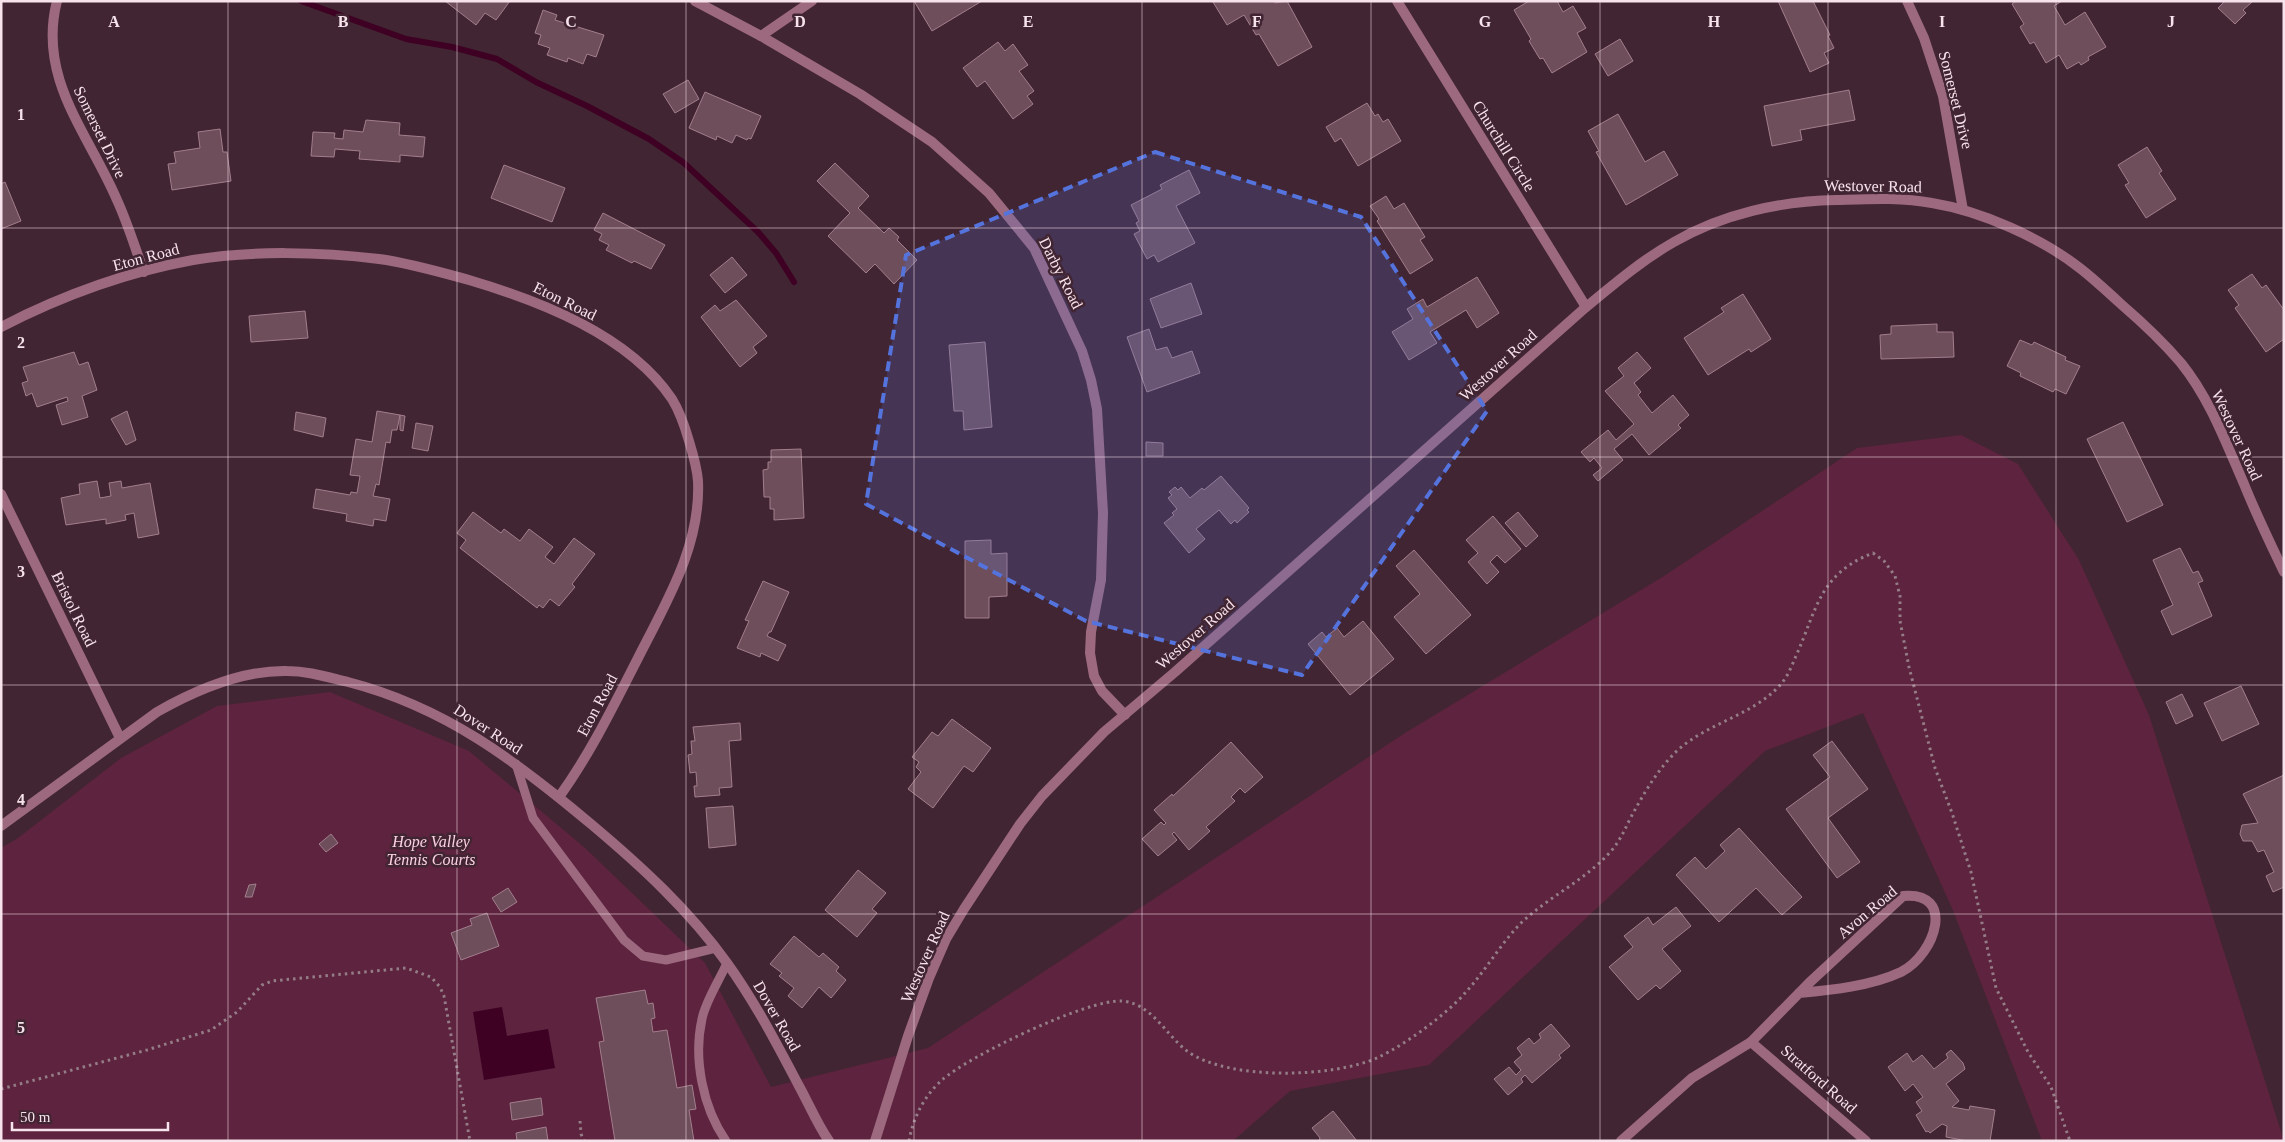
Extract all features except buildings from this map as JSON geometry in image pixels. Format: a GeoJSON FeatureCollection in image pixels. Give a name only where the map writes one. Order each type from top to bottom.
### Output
{"type":"FeatureCollection","features":[{"type":"Feature","properties":{"kind":"street","name":"Somerset Drive"},"geometry":{"type":"LineString","coordinates":[[57,1],[52,35],[57,76],[91,152],[118,201],[144,272]]}},
{"type":"Feature","properties":{"kind":"street","name":"Darby Road"},"geometry":{"type":"LineString","coordinates":[[695,1],[761,36],[860,94],[932,142],[989,194],[1034,248],[1082,351],[1091,380],[1097,410],[1103,523],[1101,580],[1090,632],[1090,653],[1094,676],[1102,692],[1125,714]]}},
{"type":"Feature","properties":{"kind":"street"},"geometry":{"type":"LineString","coordinates":[[761,36],[812,1]]}},
{"type":"Feature","properties":{"kind":"street","name":"Churchill Circle"},"geometry":{"type":"LineString","coordinates":[[1397,1],[1586,307]]}},
{"type":"Feature","properties":{"kind":"street","name":"Somerset Drive"},"geometry":{"type":"LineString","coordinates":[[1907,1],[1924,38],[1943,96],[1963,210]]}},
{"type":"Feature","properties":{"kind":"street","name":"Westover Road"},"geometry":{"type":"LineString","coordinates":[[875,1141],[929,978],[946,939],[1020,824],[1042,796],[1089,746],[1586,307],[1629,272],[1675,241],[1730,218],[1761,209],[1799,202],[1869,199],[1932,203],[1963,210],[2024,235],[2065,258],[2081,269],[2146,326],[2181,364],[2207,403],[2223,435],[2284,572]]}},
{"type":"Feature","properties":{"kind":"street","name":"Eton Road"},"geometry":{"type":"LineString","coordinates":[[1,327],[32,311],[77,293],[144,272],[194,260],[287,254],[345,256],[382,260],[436,271],[524,298],[566,315],[624,351],[644,367],[673,401],[683,422],[698,479],[695,524],[688,554],[676,582],[612,712],[576,774],[559,797]]}},
{"type":"Feature","properties":{"kind":"street","name":"Bristol Road"},"geometry":{"type":"LineString","coordinates":[[1,494],[120,738]]}},
{"type":"Feature","properties":{"kind":"street","name":"Dover Road"},"geometry":{"type":"LineString","coordinates":[[1,826],[157,712],[203,689],[256,674],[284,671],[306,672],[373,689],[409,701],[456,724],[516,764],[559,797],[661,885],[727,963],[763,1019],[829,1141]]}},
{"type":"Feature","properties":{"kind":"street","name":"Avon Road"},"geometry":{"type":"LineString","coordinates":[[1621,1141],[1692,1078],[1751,1042],[1799,993],[1904,896],[1916,894],[1928,902],[1934,911],[1937,924],[1932,941],[1914,963],[1902,972],[1865,983],[1823,991],[1799,993]]}},
{"type":"Feature","properties":{"kind":"street","name":"Stratford Road"},"geometry":{"type":"LineString","coordinates":[[1751,1042],[1866,1141]]}},
{"type":"Feature","properties":{"kind":"lane"},"geometry":{"type":"LineString","coordinates":[[516,764],[533,818],[624,940],[643,956],[666,960],[716,948]]}},
{"type":"Feature","properties":{"kind":"lane"},"geometry":{"type":"LineString","coordinates":[[726,1141],[716,1126],[706,1101],[699,1055],[702,1018],[727,963]]}},
{"type":"Feature","properties":{"kind":"path"},"geometry":{"type":"LineString","coordinates":[[909,1141],[911,1129],[919,1109],[942,1079],[965,1064],[1047,1022],[1094,1005],[1123,1001],[1138,1006],[1151,1014],[1183,1048],[1193,1055],[1245,1070],[1296,1074],[1344,1069],[1378,1058],[1402,1044],[1465,994],[1523,922],[1599,863],[1611,851],[1623,835],[1628,822],[1649,786],[1680,749],[1704,732],[1767,698],[1783,682],[1799,649],[1815,604],[1838,573],[1857,560],[1874,553],[1884,560],[1895,576],[1900,596],[1900,621],[1909,667],[1935,768],[1971,872],[1996,988],[2028,1052],[2050,1087],[2070,1141]]}},
{"type":"Feature","properties":{"kind":"path"},"geometry":{"type":"LineString","coordinates":[[1,1089],[147,1050],[210,1030],[237,1012],[262,985],[272,981],[406,968],[431,977],[440,987],[444,996],[470,1141]]}},
{"type":"Feature","properties":{"kind":"path"},"geometry":{"type":"LineString","coordinates":[[580,1121],[581,1134],[584,1141]]}},
{"type":"Feature","properties":{"kind":"highlighted area"},"geometry":{"type":"Polygon","coordinates":[[[1155,152],[1361,217],[1487,411],[1302,675],[1086,621],[866,504],[906,255],[1155,152]]]}},
{"type":"Feature","properties":{"kind":"green space","name":"Hope Valley Tennis Courts"},"geometry":{"type":"Polygon","coordinates":[[[1961,435],[2018,464],[2079,560],[2149,715],[2284,1141],[2042,1141],[1952,908],[1863,713],[1765,751],[1429,1065],[1290,1091],[1233,1141],[1,1141],[1,848],[18,838],[121,758],[217,706],[330,692],[469,751],[584,847],[705,963],[771,1087],[928,1048],[1405,733],[1664,576],[1857,448],[1961,435]]]}},
{"type":"Feature","properties":{"kind":"shaded area"},"geometry":{"type":"Polygon","coordinates":[[[502,1007],[507,1036],[548,1029],[555,1068],[484,1080],[473,1012],[502,1007]]]}},
{"type":"Feature","properties":{"kind":"waterway"},"geometry":{"type":"LineString","coordinates":[[301,1],[406,39],[452,47],[497,59],[536,82],[587,106],[649,139],[684,163],[758,232],[776,253],[794,282]]}}]}
